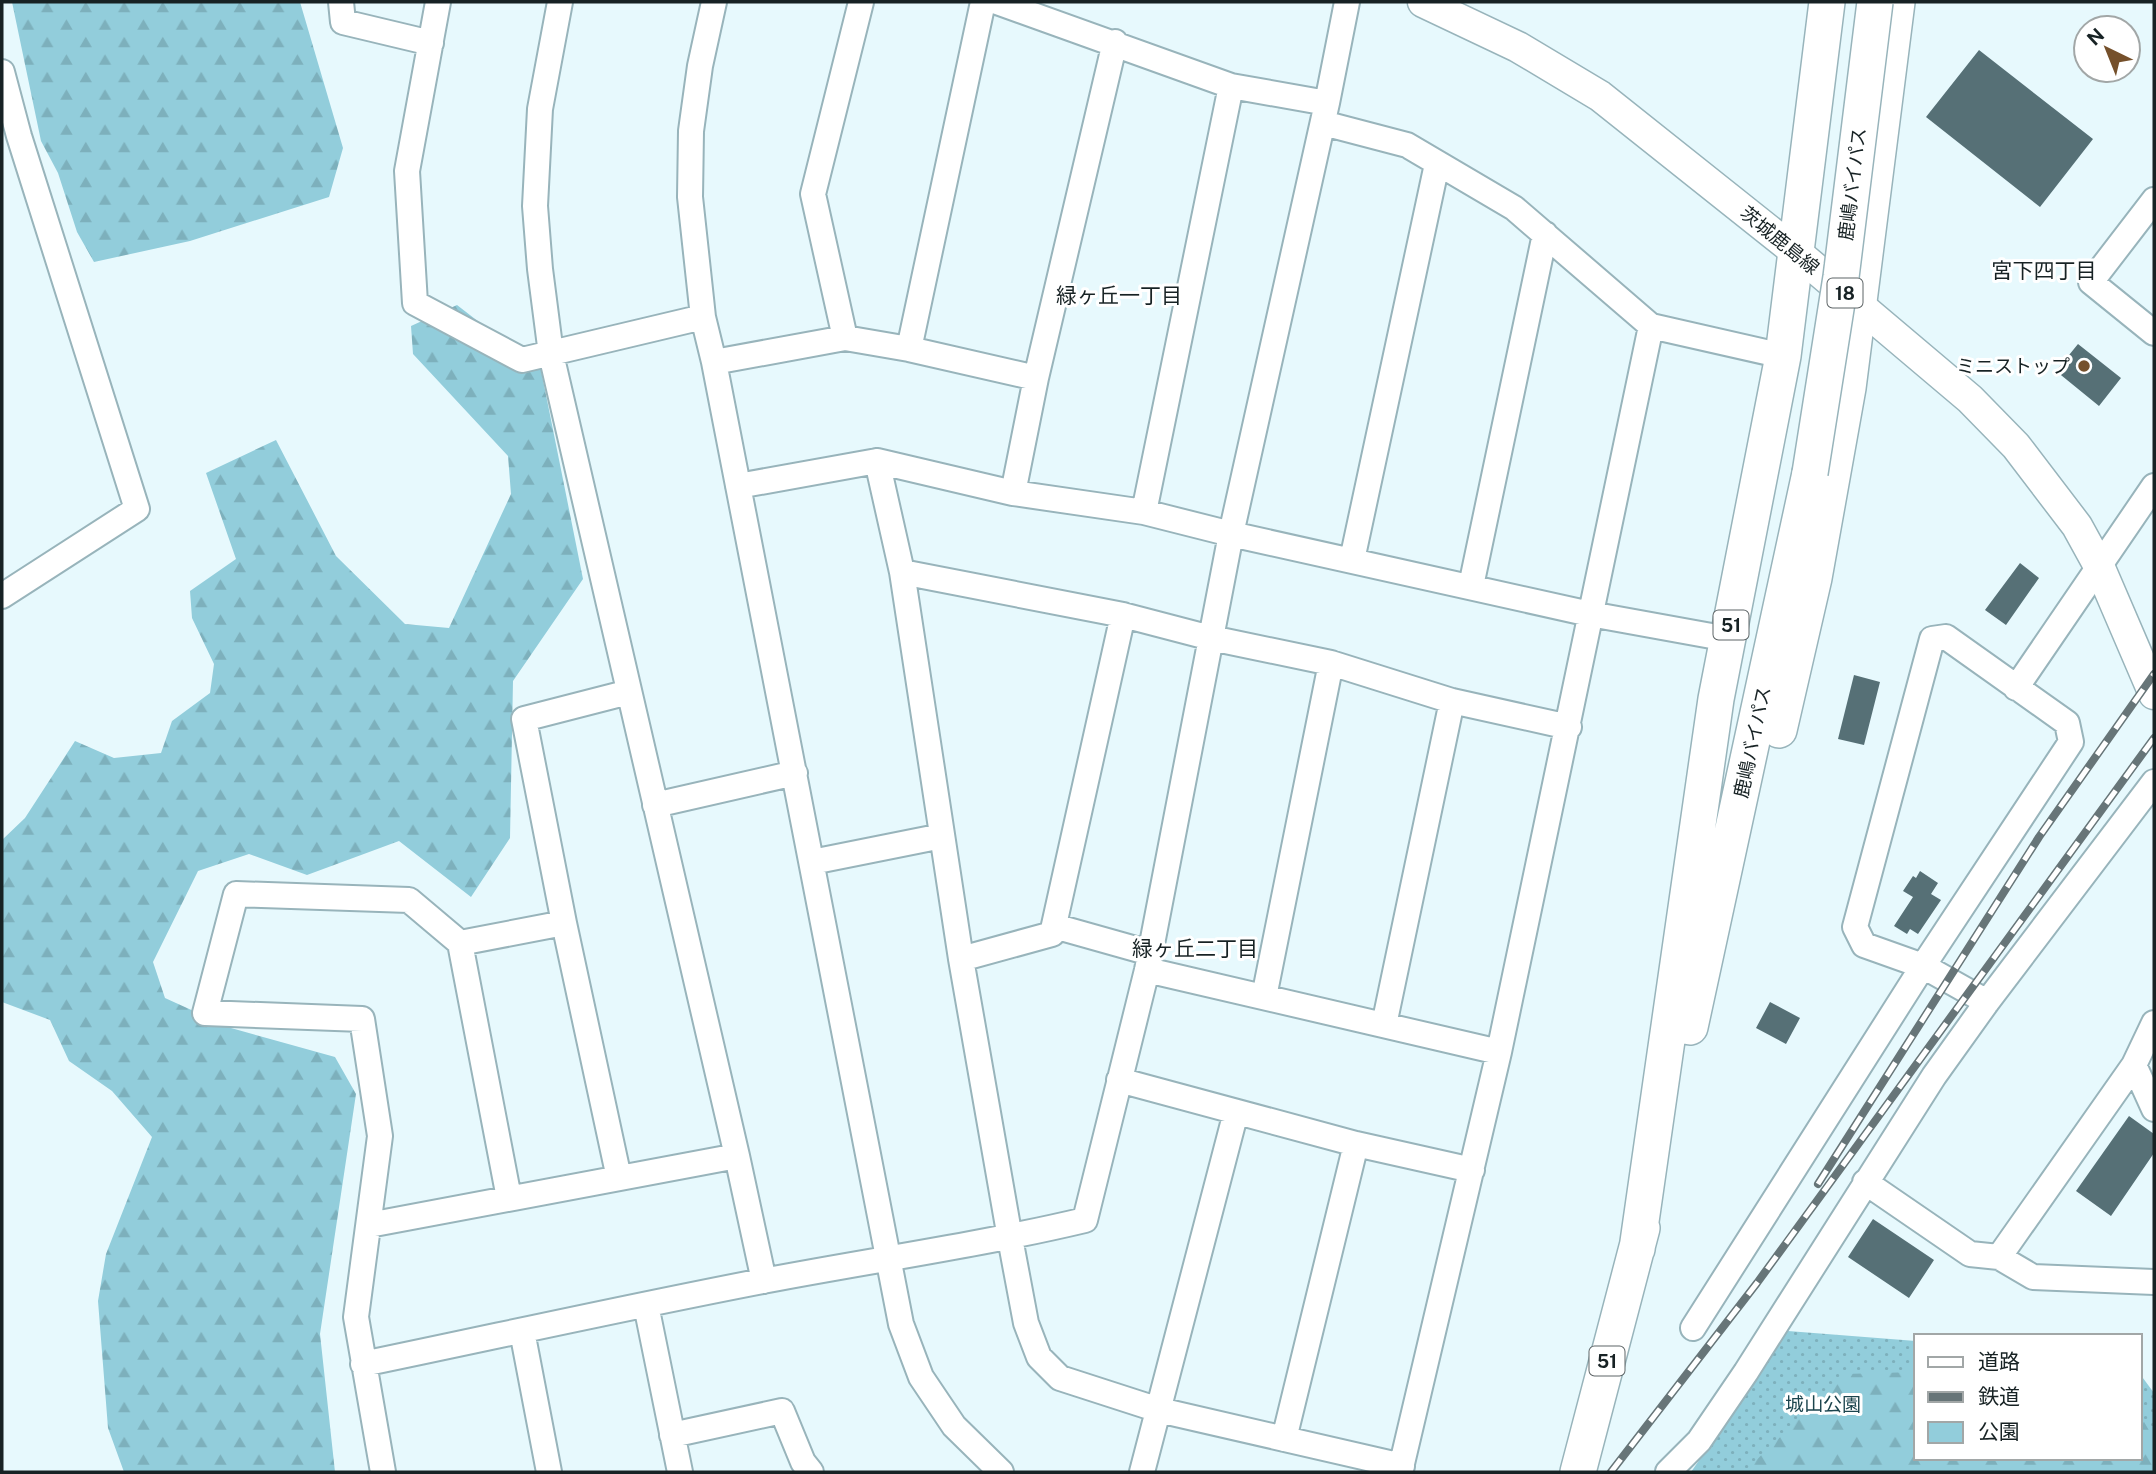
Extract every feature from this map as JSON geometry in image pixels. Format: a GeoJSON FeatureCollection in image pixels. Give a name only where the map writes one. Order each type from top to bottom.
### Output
{"type":"FeatureCollection","features":[{"type":"Feature","properties":{"kind":"highway","name":"51"},"geometry":{"type":"LineString","coordinates":[[1637,1249],[1716,699],[1783,356],[1827,2]]}},
{"type":"Feature","properties":{"kind":"highway","name":"鹿嶋バイパス"},"geometry":{"type":"LineString","coordinates":[[1578,1472],[1637,1249],[1701,981],[1810,473],[1841,277],[1875,2]]}},
{"type":"Feature","properties":{"kind":"highway","name":"51"},"geometry":{"type":"LineString","coordinates":[[1701,981],[1732,944],[1814,578],[1848,388],[1897,2]]}},
{"type":"Feature","properties":{"kind":"main road","name":"茨城鹿島線"},"geometry":{"type":"LineString","coordinates":[[1423,2],[1518,47],[1600,96],[1796,252],[1970,399],[2016,446],[2051,488],[2077,526],[2099,566],[2154,694]]}},
{"type":"Feature","properties":{"kind":"street"},"geometry":{"type":"LineString","coordinates":[[341,2],[343,22],[431,43]]}},
{"type":"Feature","properties":{"kind":"street"},"geometry":{"type":"LineString","coordinates":[[438,2],[407,171],[415,303],[522,360],[703,317]]}},
{"type":"Feature","properties":{"kind":"street"},"geometry":{"type":"LineString","coordinates":[[560,2],[540,109],[536,206],[540,270],[551,354],[764,1281]]}},
{"type":"Feature","properties":{"kind":"street"},"geometry":{"type":"LineString","coordinates":[[714,2],[700,66],[691,131],[690,197],[703,317],[795,773],[901,1324],[921,1377],[954,1426],[1001,1472]]}},
{"type":"Feature","properties":{"kind":"street"},"geometry":{"type":"LineString","coordinates":[[845,338],[813,194],[861,2]]}},
{"type":"Feature","properties":{"kind":"street"},"geometry":{"type":"LineString","coordinates":[[909,349],[983,2]]}},
{"type":"Feature","properties":{"kind":"street"},"geometry":{"type":"LineString","coordinates":[[997,2],[1115,42],[1231,86],[1325,113],[1407,145],[1514,208],[1651,326],[1783,356]]}},
{"type":"Feature","properties":{"kind":"street"},"geometry":{"type":"LineString","coordinates":[[363,1364],[764,1281],[1010,1238],[1085,1220],[1148,961],[1231,534],[1325,113],[1347,2]]}},
{"type":"Feature","properties":{"kind":"street"},"geometry":{"type":"LineString","coordinates":[[1013,493],[1036,379],[1115,42]]}},
{"type":"Feature","properties":{"kind":"street"},"geometry":{"type":"LineString","coordinates":[[2,72],[10,139],[137,509],[2,596]]}},
{"type":"Feature","properties":{"kind":"street"},"geometry":{"type":"LineString","coordinates":[[1144,512],[1231,86]]}},
{"type":"Feature","properties":{"kind":"street"},"geometry":{"type":"LineString","coordinates":[[1352,560],[1437,164]]}},
{"type":"Feature","properties":{"kind":"street"},"geometry":{"type":"LineString","coordinates":[[2154,200],[2091,282],[2154,333]]}},
{"type":"Feature","properties":{"kind":"street"},"geometry":{"type":"LineString","coordinates":[[1471,586],[1545,234]]}},
{"type":"Feature","properties":{"kind":"street"},"geometry":{"type":"LineString","coordinates":[[877,461],[902,572],[961,959],[1010,1238],[1026,1323],[1039,1357],[1060,1378],[1159,1410],[1401,1469],[1499,1052],[1651,326]]}},
{"type":"Feature","properties":{"kind":"street"},"geometry":{"type":"LineString","coordinates":[[714,362],[845,338],[909,349],[1036,379]]}},
{"type":"Feature","properties":{"kind":"street"},"geometry":{"type":"LineString","coordinates":[[738,486],[877,461],[1013,493],[1144,512],[1590,614],[1728,639]]}},
{"type":"Feature","properties":{"kind":"street"},"geometry":{"type":"LineString","coordinates":[[2016,688],[2154,486]]}},
{"type":"Feature","properties":{"kind":"street"},"geometry":{"type":"LineString","coordinates":[[902,572],[1123,615],[1211,638],[1331,663],[1452,701],[1569,727]]}},
{"type":"Feature","properties":{"kind":"street"},"geometry":{"type":"LineString","coordinates":[[961,959],[1052,934],[1123,615]]}},
{"type":"Feature","properties":{"kind":"street"},"geometry":{"type":"LineString","coordinates":[[1693,1328],[1923,966],[2071,742],[2067,723],[1946,637],[1932,639],[1855,927],[1864,945],[1923,966],[1987,1002]]}},
{"type":"Feature","properties":{"kind":"street"},"geometry":{"type":"LineString","coordinates":[[1264,997],[1331,663]]}},
{"type":"Feature","properties":{"kind":"street"},"geometry":{"type":"LineString","coordinates":[[618,1178],[524,719],[629,692]]}},
{"type":"Feature","properties":{"kind":"street"},"geometry":{"type":"LineString","coordinates":[[1384,1025],[1452,701]]}},
{"type":"Feature","properties":{"kind":"street"},"geometry":{"type":"LineString","coordinates":[[655,805],[795,773]]}},
{"type":"Feature","properties":{"kind":"street"},"geometry":{"type":"LineString","coordinates":[[1668,1472],[1699,1441],[1746,1372],[1911,1108],[1987,1002],[2154,782]]}},
{"type":"Feature","properties":{"kind":"street"},"geometry":{"type":"LineString","coordinates":[[812,862],[942,836]]}},
{"type":"Feature","properties":{"kind":"street"},"geometry":{"type":"LineString","coordinates":[[383,1472],[356,1317],[380,1136],[362,1020],[205,1013],[236,894],[409,900],[460,943],[509,1198]]}},
{"type":"Feature","properties":{"kind":"street"},"geometry":{"type":"LineString","coordinates":[[460,943],[564,923]]}},
{"type":"Feature","properties":{"kind":"street"},"geometry":{"type":"LineString","coordinates":[[1054,926],[1148,961],[1264,997],[1499,1052]]}},
{"type":"Feature","properties":{"kind":"street"},"geometry":{"type":"LineString","coordinates":[[1999,1257],[2134,1065],[2154,1023]]}},
{"type":"Feature","properties":{"kind":"street"},"geometry":{"type":"LineString","coordinates":[[2134,1065],[2154,1109]]}},
{"type":"Feature","properties":{"kind":"street"},"geometry":{"type":"LineString","coordinates":[[1119,1080],[1356,1144],[1472,1170]]}},
{"type":"Feature","properties":{"kind":"street"},"geometry":{"type":"LineString","coordinates":[[1142,1472],[1236,1112]]}},
{"type":"Feature","properties":{"kind":"street"},"geometry":{"type":"LineString","coordinates":[[1284,1439],[1356,1144]]}},
{"type":"Feature","properties":{"kind":"street"},"geometry":{"type":"LineString","coordinates":[[369,1225],[737,1156]]}},
{"type":"Feature","properties":{"kind":"street"},"geometry":{"type":"LineString","coordinates":[[1865,1182],[1970,1254],[1999,1257],[2033,1277],[2154,1282]]}},
{"type":"Feature","properties":{"kind":"street"},"geometry":{"type":"LineString","coordinates":[[646,1305],[680,1472]]}},
{"type":"Feature","properties":{"kind":"street"},"geometry":{"type":"LineString","coordinates":[[522,1331],[549,1472]]}},
{"type":"Feature","properties":{"kind":"street"},"geometry":{"type":"LineString","coordinates":[[672,1435],[782,1411],[803,1462],[811,1472]]}},
{"type":"Feature","properties":{"kind":"green space"},"geometry":{"type":"Polygon","coordinates":[[[12,2],[300,2],[343,148],[329,197],[190,241],[94,262],[77,232],[58,173],[41,141],[12,2]]]}},
{"type":"Feature","properties":{"kind":"green space"},"geometry":{"type":"Polygon","coordinates":[[[457,305],[541,370],[583,579],[513,681],[510,838],[471,897],[399,841],[307,875],[249,854],[198,871],[153,962],[165,998],[231,1028],[335,1057],[356,1094],[320,1334],[335,1472],[124,1472],[108,1428],[98,1301],[106,1254],[152,1137],[112,1091],[69,1061],[50,1020],[2,1002],[2,840],[25,818],[75,741],[114,758],[161,753],[172,721],[210,693],[214,664],[192,618],[190,591],[236,559],[206,473],[276,440],[336,556],[405,624],[449,628],[511,494],[508,456],[413,354],[411,326],[457,305]]]}},
{"type":"Feature","properties":{"kind":"green space","name":"城山公園"},"geometry":{"type":"Polygon","coordinates":[[[1788,1331],[1914,1341],[1914,1460],[2142,1460],[2142,1377],[2154,1393],[2154,1472],[1691,1472],[1788,1331]]]}},
{"type":"Feature","properties":{"kind":"green space"},"geometry":{"type":"Polygon","coordinates":[[[1914,1372],[1914,1460],[2142,1460],[2142,1418],[2154,1439],[2154,1472],[1744,1472],[1845,1374],[1914,1372]]]}},
{"type":"Feature","properties":{"kind":"building"},"geometry":{"type":"Polygon","coordinates":[[[1979,50],[2093,139],[2040,207],[1926,117],[1979,50]]]}},
{"type":"Feature","properties":{"kind":"building"},"geometry":{"type":"Polygon","coordinates":[[[2078,344],[2121,378],[2099,406],[2056,371],[2078,344]]]}},
{"type":"Feature","properties":{"kind":"building"},"geometry":{"type":"Polygon","coordinates":[[[2020,563],[2039,578],[2006,625],[1985,610],[2020,563]]]}},
{"type":"Feature","properties":{"kind":"building"},"geometry":{"type":"Polygon","coordinates":[[[1854,675],[1880,682],[1864,745],[1838,739],[1854,675]]]}},
{"type":"Feature","properties":{"kind":"building"},"geometry":{"type":"Polygon","coordinates":[[[1920,871],[1938,883],[1931,894],[1941,900],[1918,934],[1910,929],[1907,934],[1894,926],[1913,897],[1903,891],[1920,871]]]}},
{"type":"Feature","properties":{"kind":"building"},"geometry":{"type":"Polygon","coordinates":[[[1770,1002],[1800,1018],[1786,1044],[1756,1028],[1770,1002]]]}},
{"type":"Feature","properties":{"kind":"building"},"geometry":{"type":"Polygon","coordinates":[[[2129,1116],[2154,1134],[2154,1153],[2111,1216],[2076,1191],[2129,1116]]]}},
{"type":"Feature","properties":{"kind":"building"},"geometry":{"type":"Polygon","coordinates":[[[1873,1219],[1934,1260],[1909,1298],[1848,1257],[1873,1219]]]}},
{"type":"Feature","properties":{"kind":"railway"},"geometry":{"type":"LineString","coordinates":[[1818,1184],[2039,837],[2154,674]]}},
{"type":"Feature","properties":{"kind":"railway"},"geometry":{"type":"LineString","coordinates":[[1611,1472],[1757,1283],[2154,738]]}},
{"type":"Feature","properties":{"kind":"place","name":"ミニストップ"},"geometry":{"type":"Point","coordinates":[2084,366]}},
{"type":"Feature","properties":{"kind":"district","name":"宮下四丁目"},"geometry":{"type":"Point","coordinates":[2044,270]}},
{"type":"Feature","properties":{"kind":"district","name":"緑ヶ丘一丁目"},"geometry":{"type":"Point","coordinates":[1119,295]}},
{"type":"Feature","properties":{"kind":"district","name":"緑ヶ丘二丁目"},"geometry":{"type":"Point","coordinates":[1195,948]}}]}
